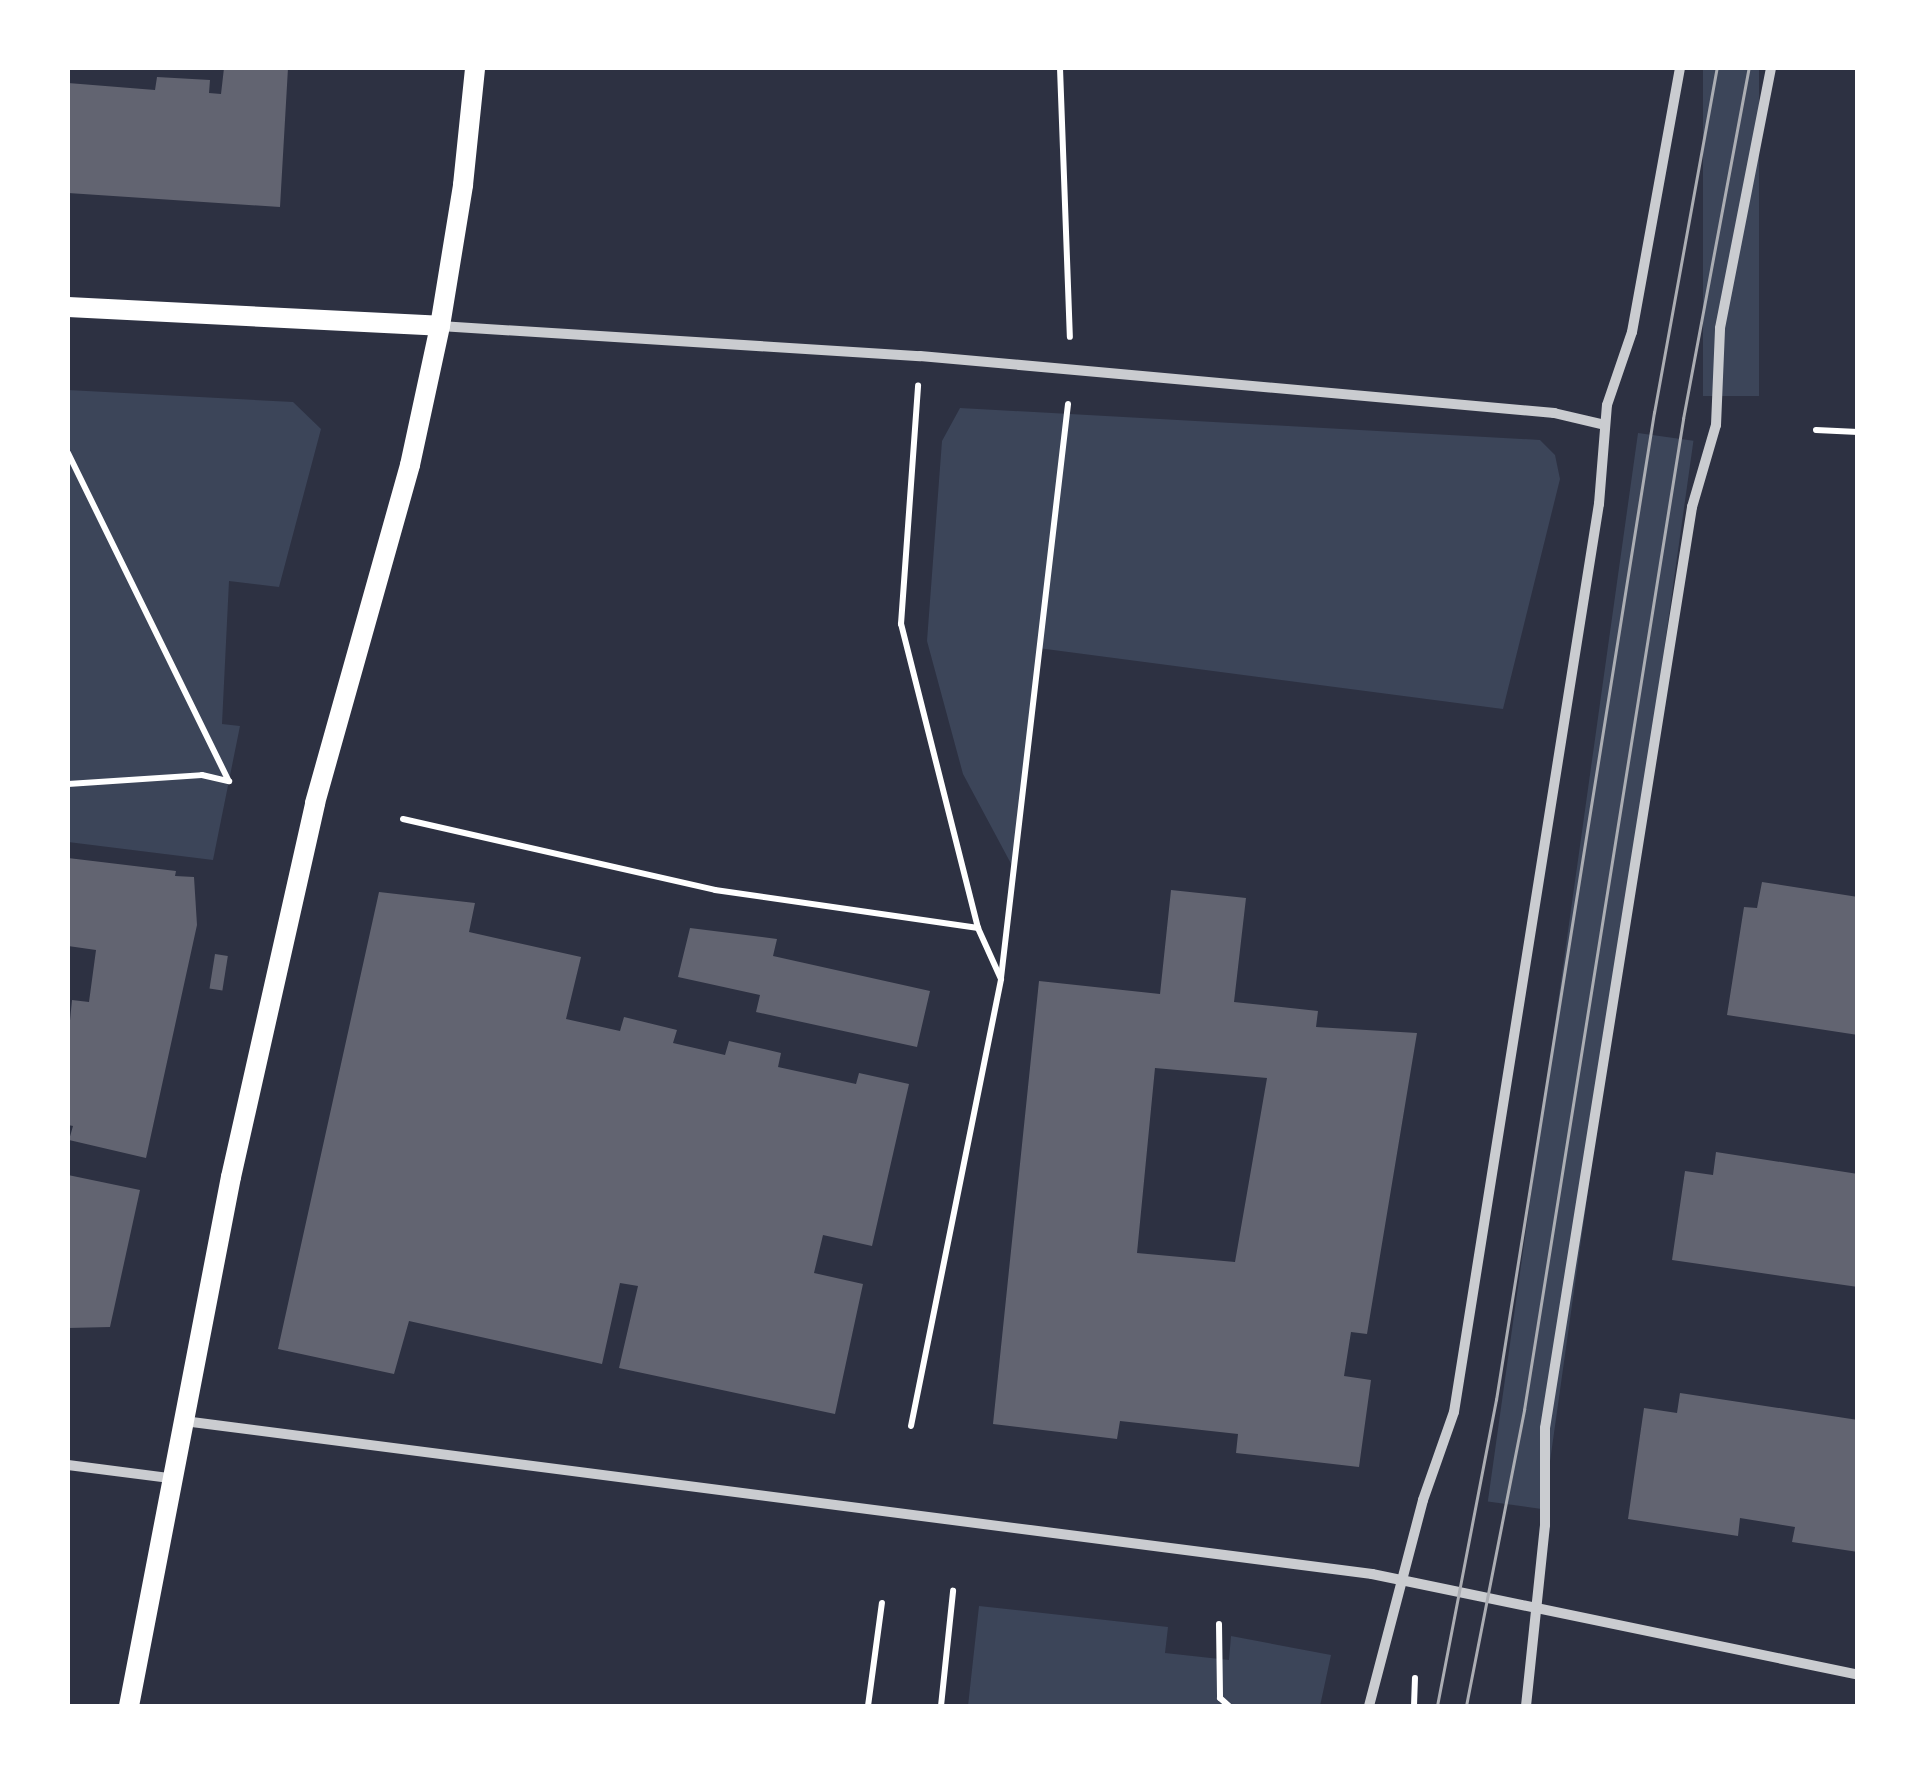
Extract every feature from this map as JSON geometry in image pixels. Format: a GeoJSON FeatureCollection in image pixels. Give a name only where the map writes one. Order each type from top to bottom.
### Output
{"type":"FeatureCollection","features":[{"type":"Feature","properties":{"kind":"main road"},"geometry":{"type":"LineString","coordinates":[[130,1706],[170,1478],[231,1177],[315,803],[410,465],[440,326],[463,185],[475,68]]}},
{"type":"Feature","properties":{"kind":"main road"},"geometry":{"type":"LineString","coordinates":[[68,306],[440,326]]}},
{"type":"Feature","properties":{"kind":"street"},"geometry":{"type":"LineString","coordinates":[[1369,1706],[1380,1652],[1423,1500],[1454,1412],[1599,504],[1607,406],[1632,332],[1680,68]]}},
{"type":"Feature","properties":{"kind":"street"},"geometry":{"type":"LineString","coordinates":[[1526,1706],[1544,1524],[1545,1428],[1692,506],[1716,425],[1720,328],[1770,68]]}},
{"type":"Feature","properties":{"kind":"street"},"geometry":{"type":"LineString","coordinates":[[440,326],[920,356],[1554,413],[1605,425]]}},
{"type":"Feature","properties":{"kind":"street"},"geometry":{"type":"LineString","coordinates":[[183,1421],[1403,1580],[1858,1675]]}},
{"type":"Feature","properties":{"kind":"street"},"geometry":{"type":"LineString","coordinates":[[68,1465],[170,1478]]}},
{"type":"Feature","properties":{"kind":"path"},"geometry":{"type":"LineString","coordinates":[[911,1426],[1001,979],[1072,369],[1060,68]]}},
{"type":"Feature","properties":{"kind":"path"},"geometry":{"type":"LineString","coordinates":[[920,356],[900,624],[978,928],[1001,979]]}},
{"type":"Feature","properties":{"kind":"path"},"geometry":{"type":"LineString","coordinates":[[1816,430],[1858,432]]}},
{"type":"Feature","properties":{"kind":"path"},"geometry":{"type":"LineString","coordinates":[[68,453],[229,781],[202,774],[68,784]]}},
{"type":"Feature","properties":{"kind":"path"},"geometry":{"type":"LineString","coordinates":[[403,819],[715,890],[978,928]]}},
{"type":"Feature","properties":{"kind":"path"},"geometry":{"type":"LineString","coordinates":[[942,1706],[953,1591]]}},
{"type":"Feature","properties":{"kind":"path"},"geometry":{"type":"LineString","coordinates":[[868,1706],[882,1603]]}},
{"type":"Feature","properties":{"kind":"path"},"geometry":{"type":"LineString","coordinates":[[1219,1624],[1220,1698],[1230,1706]]}},
{"type":"Feature","properties":{"kind":"shaded area"},"geometry":{"type":"Polygon","coordinates":[[[1703,68],[1759,68],[1759,396],[1703,396],[1703,68]]]}},
{"type":"Feature","properties":{"kind":"shaded area"},"geometry":{"type":"Polygon","coordinates":[[[68,390],[293,402],[321,429],[279,587],[229,581],[222,724],[240,726],[213,860],[68,842],[68,390]]]}},
{"type":"Feature","properties":{"kind":"shaded area"},"geometry":{"type":"Polygon","coordinates":[[[960,408],[1540,440],[1555,455],[1560,479],[1503,709],[1038,648],[1016,873],[963,774],[927,641],[942,441],[960,408]]]}},
{"type":"Feature","properties":{"kind":"shaded area"},"geometry":{"type":"Polygon","coordinates":[[[1638,433],[1693,441],[1543,1509],[1488,1501],[1638,433]]]}},
{"type":"Feature","properties":{"kind":"shaded area"},"geometry":{"type":"Polygon","coordinates":[[[979,1606],[1168,1627],[1165,1653],[1229,1660],[1231,1636],[1331,1655],[1320,1706],[968,1706],[979,1606]]]}},
{"type":"Feature","properties":{"kind":"building"},"geometry":{"type":"Polygon","coordinates":[[[224,68],[288,68],[280,207],[68,193],[68,83],[155,90],[157,77],[210,80],[209,93],[221,94],[224,68]]]}},
{"type":"Feature","properties":{"kind":"building"},"geometry":{"type":"Polygon","coordinates":[[[68,858],[176,871],[175,876],[194,877],[197,925],[146,1158],[69,1140],[73,1126],[68,1125],[72,1000],[89,1002],[96,950],[68,946],[68,858]]]}},
{"type":"Feature","properties":{"kind":"building"},"geometry":{"type":"Polygon","coordinates":[[[1762,882],[1858,897],[1858,1035],[1727,1015],[1744,907],[1757,908],[1762,882]]]}},
{"type":"Feature","properties":{"kind":"building"},"geometry":{"type":"Polygon","coordinates":[[[1171,890],[1246,898],[1234,1002],[1318,1011],[1316,1027],[1417,1033],[1367,1334],[1351,1332],[1344,1376],[1371,1380],[1359,1467],[1236,1453],[1238,1434],[1120,1421],[1117,1439],[993,1424],[1039,981],[1160,994],[1171,890]],[[1155,1068],[1137,1253],[1235,1262],[1267,1078],[1155,1068]]]}},
{"type":"Feature","properties":{"kind":"building"},"geometry":{"type":"Polygon","coordinates":[[[379,892],[475,903],[469,932],[581,957],[566,1019],[620,1031],[624,1017],[677,1030],[673,1043],[725,1055],[729,1041],[781,1053],[778,1067],[856,1084],[859,1073],[909,1084],[872,1246],[823,1235],[814,1273],[863,1284],[835,1414],[619,1368],[638,1286],[620,1283],[602,1364],[409,1321],[394,1374],[278,1349],[379,892]]]}},
{"type":"Feature","properties":{"kind":"building"},"geometry":{"type":"Polygon","coordinates":[[[690,928],[777,939],[773,956],[930,991],[917,1047],[756,1012],[760,995],[678,977],[690,928]]]}},
{"type":"Feature","properties":{"kind":"building"},"geometry":{"type":"Polygon","coordinates":[[[215,954],[228,956],[222,991],[210,989],[215,954]]]}},
{"type":"Feature","properties":{"kind":"building"},"geometry":{"type":"Polygon","coordinates":[[[1716,1152],[1858,1174],[1858,1287],[1672,1260],[1685,1171],[1713,1175],[1716,1152]]]}},
{"type":"Feature","properties":{"kind":"building"},"geometry":{"type":"Polygon","coordinates":[[[68,1175],[140,1190],[110,1327],[68,1328],[68,1175]]]}},
{"type":"Feature","properties":{"kind":"building"},"geometry":{"type":"Polygon","coordinates":[[[1680,1393],[1858,1420],[1858,1552],[1792,1542],[1795,1527],[1740,1518],[1738,1536],[1628,1519],[1644,1408],[1677,1413],[1680,1393]]]}},
{"type":"Feature","properties":{"kind":"tram line"},"geometry":{"type":"LineString","coordinates":[[1437,1706],[1496,1400],[1654,413],[1717,68]]}},
{"type":"Feature","properties":{"kind":"tram line"},"geometry":{"type":"LineString","coordinates":[[1466,1706],[1524,1410],[1683,419],[1749,68]]}}]}
